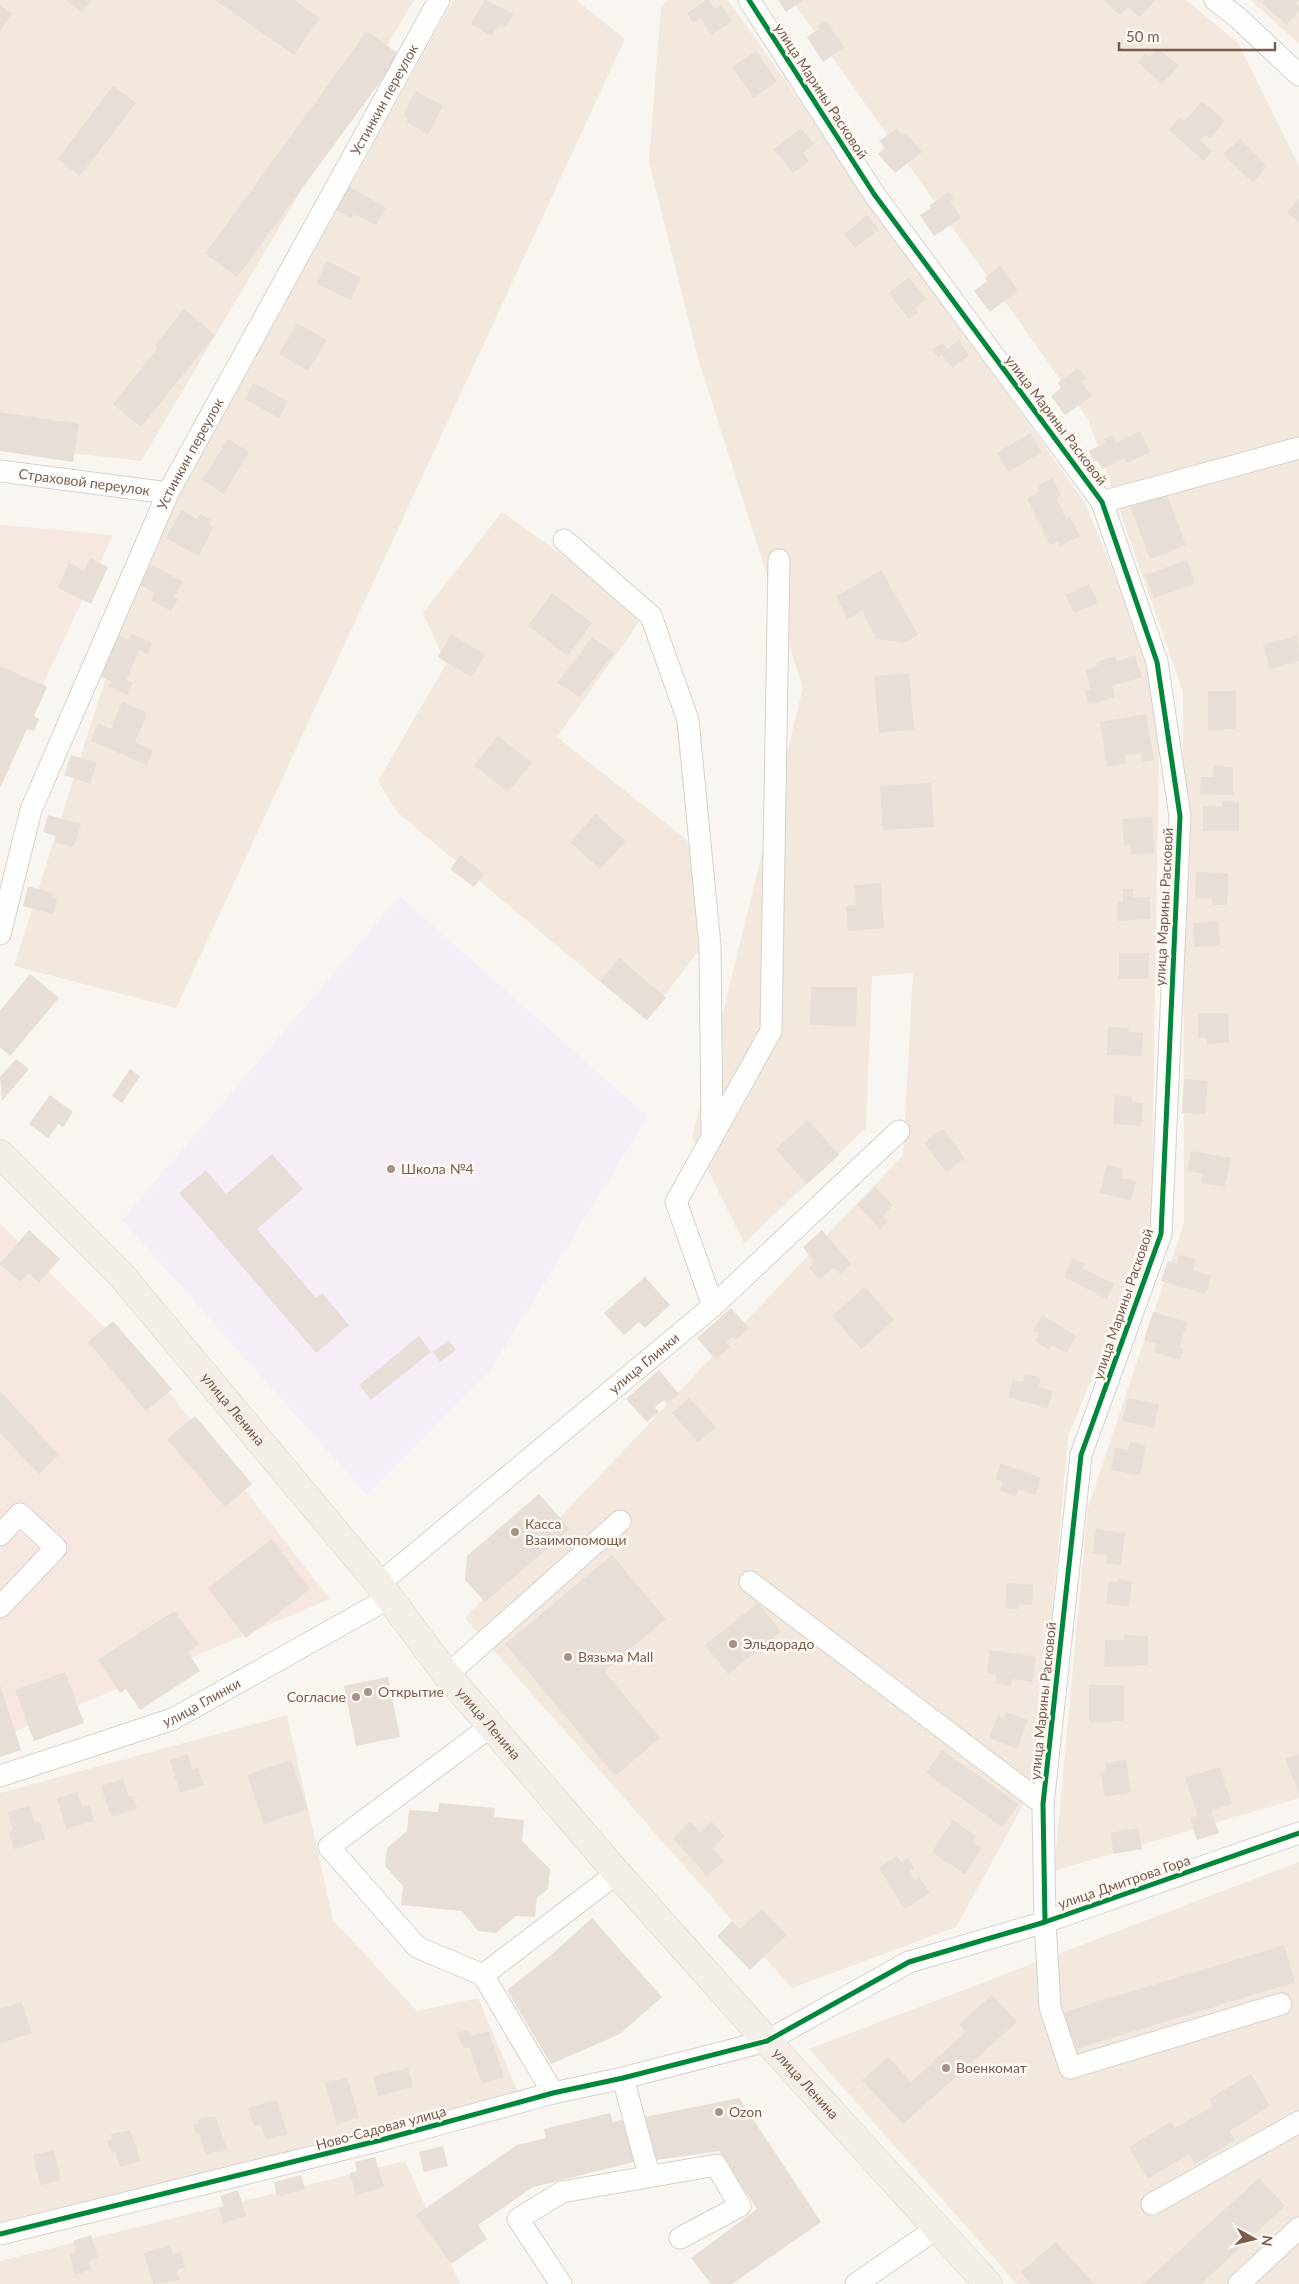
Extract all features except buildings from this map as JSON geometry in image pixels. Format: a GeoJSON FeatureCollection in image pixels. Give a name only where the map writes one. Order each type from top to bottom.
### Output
{"type":"FeatureCollection","features":[{"type":"Feature","properties":{"kind":"main road","name":"улица Ленина"},"geometry":{"type":"LineString","coordinates":[[0,1154],[122,1276],[384,1591],[491,1726],[617,1873],[766,2041],[988,2284]]}},
{"type":"Feature","properties":{"kind":"street","name":"Устинкин переулок"},"geometry":{"type":"LineString","coordinates":[[0,934],[31,810],[168,493],[439,0]]}},
{"type":"Feature","properties":{"kind":"street","name":"улица Марины Расковой"},"geometry":{"type":"LineString","coordinates":[[749,0],[874,194],[1102,502],[1157,662],[1180,816],[1162,1224],[1161,1234],[1081,1455],[1043,1804],[1045,1922],[1050,2007],[1070,2068],[1281,2004]]}},
{"type":"Feature","properties":{"kind":"street"},"geometry":{"type":"LineString","coordinates":[[1215,0],[1242,8],[1299,75]]}},
{"type":"Feature","properties":{"kind":"street"},"geometry":{"type":"LineString","coordinates":[[1102,502],[1299,448]]}},
{"type":"Feature","properties":{"kind":"street","name":"Страховой переулок"},"geometry":{"type":"LineString","coordinates":[[0,471],[168,493]]}},
{"type":"Feature","properties":{"kind":"street"},"geometry":{"type":"LineString","coordinates":[[564,540],[651,616],[688,720],[710,946],[712,1137]]}},
{"type":"Feature","properties":{"kind":"street"},"geometry":{"type":"LineString","coordinates":[[713,1306],[676,1202],[771,1031],[779,560]]}},
{"type":"Feature","properties":{"kind":"street","name":"улица Глинки"},"geometry":{"type":"LineString","coordinates":[[0,1776],[173,1720],[384,1591],[713,1306],[899,1131]]}},
{"type":"Feature","properties":{"kind":"street"},"geometry":{"type":"LineString","coordinates":[[0,1535],[20,1514],[56,1548],[0,1607]]}},
{"type":"Feature","properties":{"kind":"street"},"geometry":{"type":"LineString","coordinates":[[448,1674],[620,1521]]}},
{"type":"Feature","properties":{"kind":"street"},"geometry":{"type":"LineString","coordinates":[[750,1582],[1043,1804]]}},
{"type":"Feature","properties":{"kind":"street"},"geometry":{"type":"LineString","coordinates":[[491,1726],[329,1847],[417,1947],[483,1975],[553,2093]]}},
{"type":"Feature","properties":{"kind":"street","name":"улица Дмитрова Гора"},"geometry":{"type":"LineString","coordinates":[[766,2041],[909,1962],[1045,1922],[1299,1833]]}},
{"type":"Feature","properties":{"kind":"street"},"geometry":{"type":"LineString","coordinates":[[483,1975],[617,1873]]}},
{"type":"Feature","properties":{"kind":"street","name":"Ново-Садовая улица"},"geometry":{"type":"LineString","coordinates":[[0,2234],[381,2140],[553,2093],[623,2078],[766,2041]]}},
{"type":"Feature","properties":{"kind":"street"},"geometry":{"type":"LineString","coordinates":[[623,2078],[649,2175]]}},
{"type":"Feature","properties":{"kind":"street"},"geometry":{"type":"LineString","coordinates":[[1152,2204],[1299,2122]]}},
{"type":"Feature","properties":{"kind":"street"},"geometry":{"type":"LineString","coordinates":[[561,2284],[518,2219],[562,2192],[649,2175],[716,2165],[740,2206],[680,2238]]}},
{"type":"Feature","properties":{"kind":"street"},"geometry":{"type":"LineString","coordinates":[[856,2284],[937,2228]]}},
{"type":"Feature","properties":{"kind":"street"},"geometry":{"type":"LineString","coordinates":[[1239,2284],[1299,2228]]}},
{"type":"Feature","properties":{"kind":"shaded area"},"geometry":{"type":"Polygon","coordinates":[[[0,0],[414,0],[141,461],[0,445],[0,0]]]}},
{"type":"Feature","properties":{"kind":"shaded area"},"geometry":{"type":"Polygon","coordinates":[[[453,0],[576,0],[625,39],[176,1008],[14,966],[142,563],[453,0]]]}},
{"type":"Feature","properties":{"kind":"shaded area"},"geometry":{"type":"Polygon","coordinates":[[[667,0],[728,0],[1085,503],[1160,686],[1151,1231],[1068,1437],[1037,1780],[956,1927],[792,1988],[465,1618],[903,1155],[913,973],[872,976],[866,1128],[744,1243],[692,1138],[803,688],[700,365],[649,161],[661,7],[667,0]]]}},
{"type":"Feature","properties":{"kind":"shaded area"},"geometry":{"type":"Polygon","coordinates":[[[792,0],[1186,0],[1238,43],[1299,166],[1299,1798],[1054,1871],[1088,1507],[1184,1223],[1183,692],[1088,419],[792,0]]]}},
{"type":"Feature","properties":{"kind":"shaded area"},"geometry":{"type":"Polygon","coordinates":[[[1251,0],[1299,0],[1299,44],[1251,0]]]}},
{"type":"Feature","properties":{"kind":"shaded area"},"geometry":{"type":"Polygon","coordinates":[[[502,512],[645,614],[557,737],[687,840],[710,936],[646,1020],[397,812],[378,781],[446,664],[423,613],[502,512]]]}},
{"type":"Feature","properties":{"kind":"shaded area"},"geometry":{"type":"Polygon","coordinates":[[[0,525],[113,535],[0,776],[0,525]]]}},
{"type":"Feature","properties":{"kind":"shaded area","name":"Школа №4"},"geometry":{"type":"Polygon","coordinates":[[[400,896],[648,1117],[489,1372],[367,1495],[122,1220],[400,896]]]}},
{"type":"Feature","properties":{"kind":"shaded area"},"geometry":{"type":"Polygon","coordinates":[[[0,1223],[164,1386],[330,1599],[0,1738],[0,1223]]]}},
{"type":"Feature","properties":{"kind":"shaded area"},"geometry":{"type":"Polygon","coordinates":[[[287,1715],[333,1920],[417,2011],[478,1998],[519,2095],[0,2223],[0,1793],[287,1715]]]}},
{"type":"Feature","properties":{"kind":"shaded area"},"geometry":{"type":"Polygon","coordinates":[[[1299,1862],[1299,2284],[1017,2284],[809,2049],[1299,1862]]]}},
{"type":"Feature","properties":{"kind":"shaded area"},"geometry":{"type":"Polygon","coordinates":[[[405,2161],[460,2284],[0,2284],[0,2261],[405,2161]]]}},
{"type":"Feature","properties":{"kind":"cycle path"},"geometry":{"type":"LineString","coordinates":[[749,0],[874,194],[1102,502],[1157,662],[1180,816],[1161,1234],[1081,1455],[1043,1804],[1045,1922]]}},
{"type":"Feature","properties":{"kind":"cycle path"},"geometry":{"type":"LineString","coordinates":[[0,2234],[381,2140],[553,2093],[623,2078],[767,2041],[909,1962],[1045,1922],[1299,1833]]}},
{"type":"Feature","properties":{"kind":"place","name":"Школа №4"},"geometry":{"type":"Point","coordinates":[391,1169]}},
{"type":"Feature","properties":{"kind":"place","name":"Касса Взаимопомощи"},"geometry":{"type":"Point","coordinates":[515,1532]}},
{"type":"Feature","properties":{"kind":"place","name":"Эльдорадо"},"geometry":{"type":"Point","coordinates":[733,1644]}},
{"type":"Feature","properties":{"kind":"place","name":"Вязьма Mall"},"geometry":{"type":"Point","coordinates":[568,1657]}},
{"type":"Feature","properties":{"kind":"place","name":"Открытие"},"geometry":{"type":"Point","coordinates":[368,1692]}},
{"type":"Feature","properties":{"kind":"place","name":"Согласие"},"geometry":{"type":"Point","coordinates":[356,1697]}},
{"type":"Feature","properties":{"kind":"place","name":"Военкомат"},"geometry":{"type":"Point","coordinates":[946,2068]}},
{"type":"Feature","properties":{"kind":"place","name":"Ozon"},"geometry":{"type":"Point","coordinates":[719,2112]}}]}
